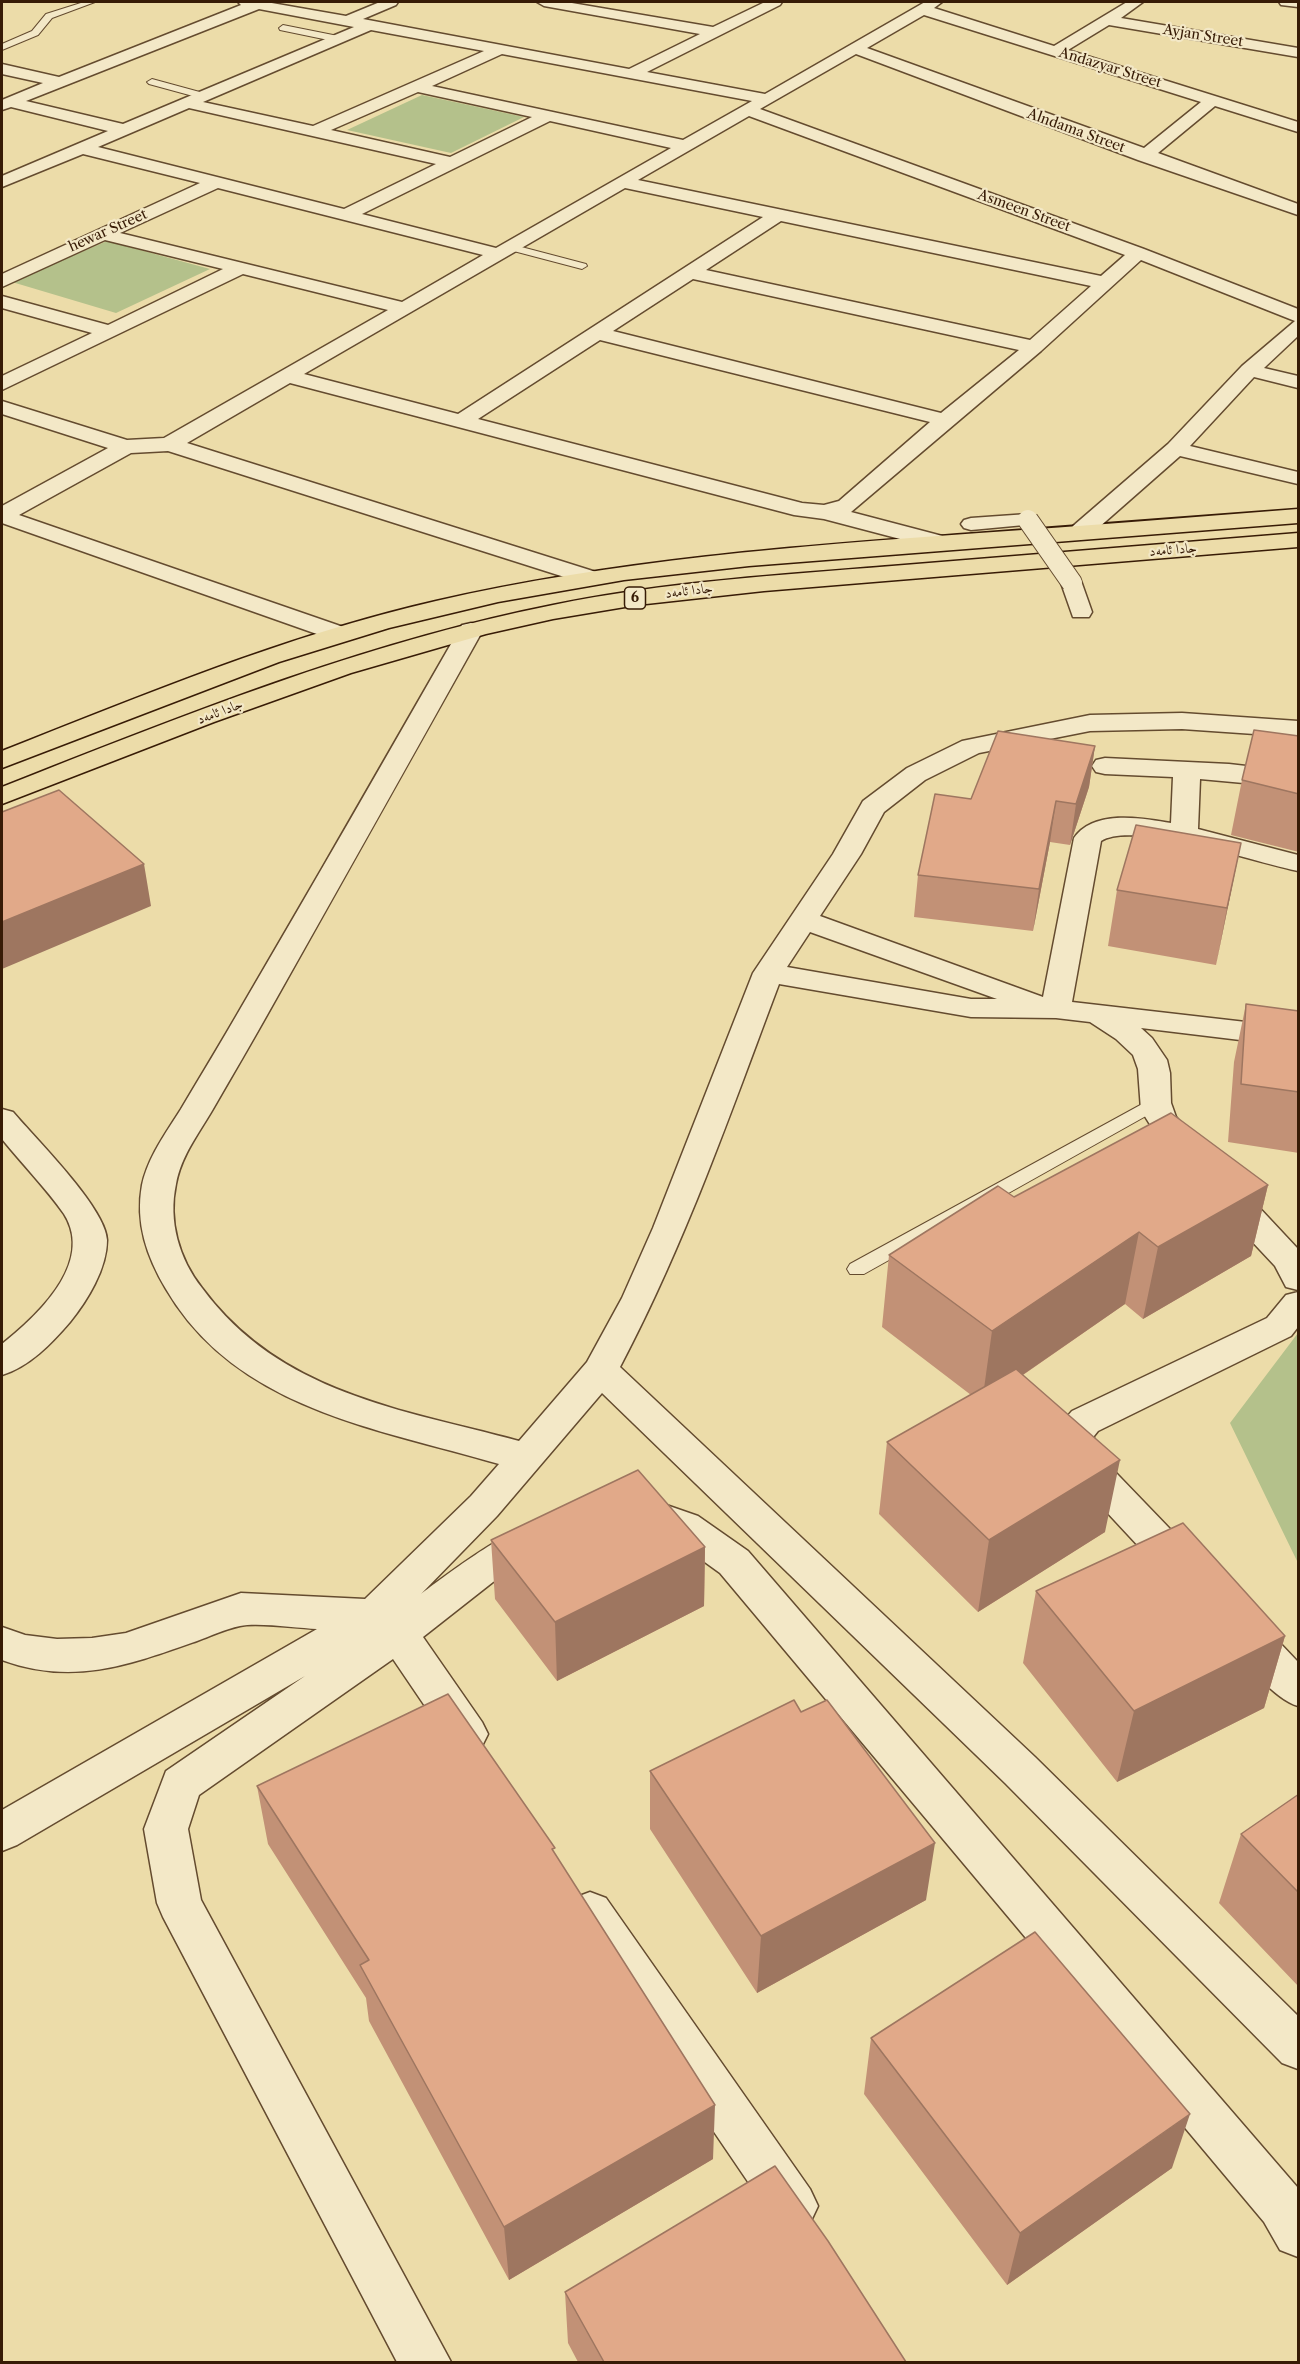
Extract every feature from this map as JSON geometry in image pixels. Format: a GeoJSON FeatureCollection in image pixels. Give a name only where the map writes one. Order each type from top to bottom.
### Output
{"type":"FeatureCollection","features":[{"type":"Feature","properties":{"kind":"main road","name":"جادا ئامەد"},"geometry":{"type":"LineString","coordinates":[[2,760],[163,697],[340,634],[434,609],[588,576],[734,559],[1299,516]]}},
{"type":"Feature","properties":{"kind":"main road","name":"جادا ئامەد"},"geometry":{"type":"LineString","coordinates":[[2,796],[306,679],[380,655],[471,630],[587,606],[693,590],[1299,540]]}},
{"type":"Feature","properties":{"kind":"street"},"geometry":{"type":"LineString","coordinates":[[347,21],[391,2]]}},
{"type":"Feature","properties":{"kind":"street"},"geometry":{"type":"LineString","coordinates":[[544,2],[714,32]]}},
{"type":"Feature","properties":{"kind":"street"},"geometry":{"type":"LineString","coordinates":[[633,74],[775,2]]}},
{"type":"Feature","properties":{"kind":"street"},"geometry":{"type":"LineString","coordinates":[[1056,51],[1136,2]]}},
{"type":"Feature","properties":{"kind":"street"},"geometry":{"type":"LineString","coordinates":[[1286,2],[1299,3]]}},
{"type":"Feature","properties":{"kind":"street"},"geometry":{"type":"LineString","coordinates":[[5,104],[251,3],[766,99]]}},
{"type":"Feature","properties":{"kind":"street"},"geometry":{"type":"LineString","coordinates":[[169,444],[928,5]]}},
{"type":"Feature","properties":{"kind":"street","name":"Andazyar Street"},"geometry":{"type":"LineString","coordinates":[[928,5],[1056,51],[1299,127]]}},
{"type":"Feature","properties":{"kind":"street","name":"Ayjan Street"},"geometry":{"type":"LineString","coordinates":[[1108,20],[1299,52]]}},
{"type":"Feature","properties":{"kind":"street"},"geometry":{"type":"LineString","coordinates":[[2,182],[370,25]]}},
{"type":"Feature","properties":{"kind":"street","name":"Alndama Street"},"geometry":{"type":"LineString","coordinates":[[854,48],[1144,156],[1299,210]]}},
{"type":"Feature","properties":{"kind":"street"},"geometry":{"type":"LineString","coordinates":[[314,132],[499,50]]}},
{"type":"Feature","properties":{"kind":"street"},"geometry":{"type":"LineString","coordinates":[[2,69],[59,82]]}},
{"type":"Feature","properties":{"kind":"street"},"geometry":{"type":"LineString","coordinates":[[417,87],[686,146]]}},
{"type":"Feature","properties":{"kind":"street"},"geometry":{"type":"LineString","coordinates":[[1144,156],[1213,100]]}},
{"type":"Feature","properties":{"kind":"street"},"geometry":{"type":"LineString","coordinates":[[187,103],[449,162]]}},
{"type":"Feature","properties":{"kind":"street"},"geometry":{"type":"LineString","coordinates":[[5,104],[126,130]]}},
{"type":"Feature","properties":{"kind":"street","name":"Asmeen Street"},"geometry":{"type":"LineString","coordinates":[[747,110],[1138,253],[1299,316]]}},
{"type":"Feature","properties":{"kind":"street"},"geometry":{"type":"LineString","coordinates":[[346,215],[449,162],[547,116]]}},
{"type":"Feature","properties":{"kind":"street"},"geometry":{"type":"LineString","coordinates":[[81,148],[346,215],[504,251]]}},
{"type":"Feature","properties":{"kind":"street"},"geometry":{"type":"LineString","coordinates":[[622,182],[1106,283]]}},
{"type":"Feature","properties":{"kind":"street","name":"hewar Street"},"geometry":{"type":"LineString","coordinates":[[2,280],[215,183]]}},
{"type":"Feature","properties":{"kind":"street"},"geometry":{"type":"LineString","coordinates":[[463,420],[778,215]]}},
{"type":"Feature","properties":{"kind":"street"},"geometry":{"type":"LineString","coordinates":[[100,234],[405,308]]}},
{"type":"Feature","properties":{"kind":"street"},"geometry":{"type":"LineString","coordinates":[[825,512],[847,506],[945,420],[1034,347],[1138,253]]}},
{"type":"Feature","properties":{"kind":"street"},"geometry":{"type":"LineString","coordinates":[[2,384],[241,268]]}},
{"type":"Feature","properties":{"kind":"street"},"geometry":{"type":"LineString","coordinates":[[692,273],[1034,347]]}},
{"type":"Feature","properties":{"kind":"street"},"geometry":{"type":"LineString","coordinates":[[2,302],[108,331]]}},
{"type":"Feature","properties":{"kind":"street"},"geometry":{"type":"LineString","coordinates":[[1081,531],[1176,449],[1250,370],[1299,326]]}},
{"type":"Feature","properties":{"kind":"street"},"geometry":{"type":"LineString","coordinates":[[597,333],[945,420]]}},
{"type":"Feature","properties":{"kind":"street"},"geometry":{"type":"LineString","coordinates":[[1250,370],[1299,382]]}},
{"type":"Feature","properties":{"kind":"street"},"geometry":{"type":"LineString","coordinates":[[287,376],[802,510],[825,512],[942,543]]}},
{"type":"Feature","properties":{"kind":"street"},"geometry":{"type":"LineString","coordinates":[[2,407],[126,447],[169,444],[588,576]]}},
{"type":"Feature","properties":{"kind":"street"},"geometry":{"type":"LineString","coordinates":[[2,515],[126,447]]}},
{"type":"Feature","properties":{"kind":"street"},"geometry":{"type":"LineString","coordinates":[[1176,449],[1299,478]]}},
{"type":"Feature","properties":{"kind":"street"},"geometry":{"type":"LineString","coordinates":[[2,515],[340,634]]}},
{"type":"Feature","properties":{"kind":"street"},"geometry":{"type":"LineString","coordinates":[[971,524],[1028,520],[1072,583],[1081,612]]}},
{"type":"Feature","properties":{"kind":"street"},"geometry":{"type":"LineString","coordinates":[[471,630],[236,1043],[178,1139],[160,1181],[156,1205],[157,1229],[164,1252],[194,1305],[215,1331],[246,1360],[287,1384],[330,1403],[376,1419],[526,1457]]}},
{"type":"Feature","properties":{"kind":"street"},"geometry":{"type":"LineString","coordinates":[[424,2362],[179,1903],[166,1829],[181,1784],[386,1625],[601,1370],[639,1298],[670,1228],[768,973],[847,854],[873,807],[916,774],[971,747],[1090,723],[1182,721],[1299,729]]}},
{"type":"Feature","properties":{"kind":"street"},"geometry":{"type":"LineString","coordinates":[[1105,766],[1299,780]]}},
{"type":"Feature","properties":{"kind":"street"},"geometry":{"type":"LineString","coordinates":[[1184,836],[1186,771]]}},
{"type":"Feature","properties":{"kind":"street"},"geometry":{"type":"LineString","coordinates":[[1056,1009],[1088,838],[1096,831],[1122,826],[1184,836],[1299,863]]}},
{"type":"Feature","properties":{"kind":"street"},"geometry":{"type":"LineString","coordinates":[[803,920],[1056,1009]]}},
{"type":"Feature","properties":{"kind":"street"},"geometry":{"type":"LineString","coordinates":[[768,973],[952,1006],[999,1010],[1056,1009],[1299,1037]]}},
{"type":"Feature","properties":{"kind":"street"},"geometry":{"type":"LineString","coordinates":[[1098,1015],[1132,1037],[1148,1053],[1154,1068],[1155,1103],[1165,1126],[1289,1260],[1299,1278]]}},
{"type":"Feature","properties":{"kind":"street"},"geometry":{"type":"LineString","coordinates":[[2,1119],[80,1212],[90,1239],[84,1270],[67,1302],[41,1332],[2,1362]]}},
{"type":"Feature","properties":{"kind":"street"},"geometry":{"type":"LineString","coordinates":[[1299,1304],[1279,1327],[1085,1421],[1077,1429],[1072,1442],[1075,1454],[1299,1689]]}},
{"type":"Feature","properties":{"kind":"street"},"geometry":{"type":"LineString","coordinates":[[601,1370],[1020,1770],[1299,2047]]}},
{"type":"Feature","properties":{"kind":"street"},"geometry":{"type":"LineString","coordinates":[[614,1510],[625,1509],[667,1518],[703,1536],[734,1562],[1248,2169],[1281,2205],[1299,2232]]}},
{"type":"Feature","properties":{"kind":"street"},"geometry":{"type":"LineString","coordinates":[[2,1832],[386,1625],[561,1524]]}},
{"type":"Feature","properties":{"kind":"street"},"geometry":{"type":"LineString","coordinates":[[2,1643],[24,1651],[57,1656],[92,1656],[127,1649],[242,1609],[386,1625],[493,1772]]}},
{"type":"Feature","properties":{"kind":"street"},"geometry":{"type":"LineString","coordinates":[[568,1880],[813,2235]]}},
{"type":"Feature","properties":{"kind":"lane"},"geometry":{"type":"LineString","coordinates":[[2,47],[35,33],[49,16],[91,2]]}},
{"type":"Feature","properties":{"kind":"lane"},"geometry":{"type":"LineString","coordinates":[[283,28],[338,39]]}},
{"type":"Feature","properties":{"kind":"lane"},"geometry":{"type":"LineString","coordinates":[[152,82],[204,96]]}},
{"type":"Feature","properties":{"kind":"lane"},"geometry":{"type":"LineString","coordinates":[[504,251],[582,266]]}},
{"type":"Feature","properties":{"kind":"lane"},"geometry":{"type":"LineString","coordinates":[[857,1269],[1155,1103]]}},
{"type":"Feature","properties":{"kind":"green space"},"geometry":{"type":"Polygon","coordinates":[[[422,95],[524,117],[451,153],[347,130],[422,95]]]}},
{"type":"Feature","properties":{"kind":"green space"},"geometry":{"type":"Polygon","coordinates":[[[107,241],[210,269],[116,313],[12,282],[107,241]]]}},
{"type":"Feature","properties":{"kind":"green space"},"geometry":{"type":"Polygon","coordinates":[[[1298,1333],[1298,1563],[1230,1423],[1298,1333]]]}},
{"type":"Feature","properties":{"kind":"building"},"geometry":{"type":"Polygon","coordinates":[[[1254,730],[1299,736],[1299,794],[1242,780],[1254,730]]]}},
{"type":"Feature","properties":{"kind":"building"},"geometry":{"type":"Polygon","coordinates":[[[998,731],[1095,746],[1076,804],[1056,801],[1039,889],[918,875],[935,794],[971,799],[998,731]]]}},
{"type":"Feature","properties":{"kind":"building"},"geometry":{"type":"Polygon","coordinates":[[[59,790],[144,864],[2,922],[2,812],[59,790]]]}},
{"type":"Feature","properties":{"kind":"building"},"geometry":{"type":"Polygon","coordinates":[[[1136,825],[1241,843],[1227,908],[1117,890],[1136,825]]]}},
{"type":"Feature","properties":{"kind":"building"},"geometry":{"type":"Polygon","coordinates":[[[1246,1004],[1299,1011],[1299,1092],[1241,1084],[1246,1004]]]}},
{"type":"Feature","properties":{"kind":"building"},"geometry":{"type":"Polygon","coordinates":[[[1171,1113],[1268,1185],[1158,1247],[1139,1232],[992,1331],[889,1255],[998,1186],[1014,1197],[1171,1113]]]}},
{"type":"Feature","properties":{"kind":"building"},"geometry":{"type":"Polygon","coordinates":[[[1016,1369],[1120,1460],[989,1540],[887,1442],[1016,1369]]]}},
{"type":"Feature","properties":{"kind":"building"},"geometry":{"type":"Polygon","coordinates":[[[638,1470],[705,1547],[555,1622],[491,1540],[638,1470]]]}},
{"type":"Feature","properties":{"kind":"building"},"geometry":{"type":"Polygon","coordinates":[[[1183,1523],[1285,1636],[1134,1711],[1036,1591],[1183,1523]]]}},
{"type":"Feature","properties":{"kind":"building"},"geometry":{"type":"Polygon","coordinates":[[[448,1694],[555,1848],[552,1849],[715,2105],[504,2227],[360,1965],[369,1960],[257,1786],[448,1694]]]}},
{"type":"Feature","properties":{"kind":"building"},"geometry":{"type":"Polygon","coordinates":[[[794,1700],[801,1712],[827,1700],[935,1843],[761,1936],[650,1771],[794,1700]]]}},
{"type":"Feature","properties":{"kind":"building"},"geometry":{"type":"Polygon","coordinates":[[[1299,1794],[1299,1893],[1241,1834],[1299,1794]]]}},
{"type":"Feature","properties":{"kind":"building"},"geometry":{"type":"Polygon","coordinates":[[[1035,1932],[1190,2114],[1020,2233],[871,2038],[1035,1932]]]}},
{"type":"Feature","properties":{"kind":"building"},"geometry":{"type":"Polygon","coordinates":[[[775,2166],[828,2241],[906,2362],[604,2362],[565,2292],[775,2166]]]}}]}
